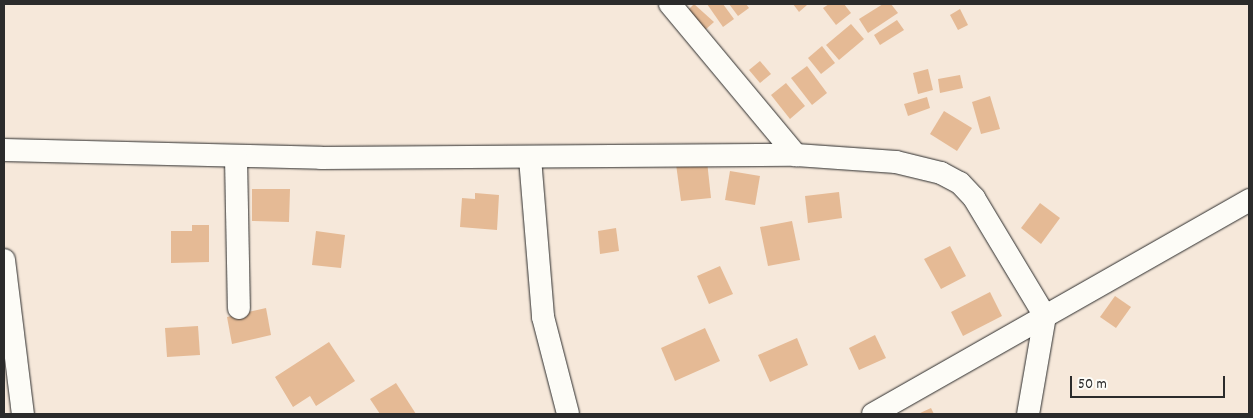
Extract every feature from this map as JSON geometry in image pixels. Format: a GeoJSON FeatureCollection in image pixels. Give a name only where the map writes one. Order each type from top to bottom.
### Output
{"type":"FeatureCollection","features":[{"type":"Feature","properties":{"kind":"street"},"geometry":{"type":"LineString","coordinates":[[670,4],[796,155]]}},
{"type":"Feature","properties":{"kind":"street"},"geometry":{"type":"LineString","coordinates":[[4,150],[236,158],[530,158],[796,155],[896,162],[941,174],[960,183],[974,198],[1045,316],[1028,414]]}},
{"type":"Feature","properties":{"kind":"street"},"geometry":{"type":"LineString","coordinates":[[236,158],[240,308]]}},
{"type":"Feature","properties":{"kind":"street"},"geometry":{"type":"LineString","coordinates":[[530,158],[542,317],[568,414]]}},
{"type":"Feature","properties":{"kind":"street"},"geometry":{"type":"LineString","coordinates":[[874,414],[1249,200]]}},
{"type":"Feature","properties":{"kind":"street"},"geometry":{"type":"LineString","coordinates":[[4,260],[23,414]]}},
{"type":"Feature","properties":{"kind":"building"},"geometry":{"type":"Polygon","coordinates":[[[694,4],[714,22],[705,30],[687,11],[694,4]]]}},
{"type":"Feature","properties":{"kind":"building"},"geometry":{"type":"Polygon","coordinates":[[[707,4],[723,4],[734,19],[723,27],[707,4]]]}},
{"type":"Feature","properties":{"kind":"building"},"geometry":{"type":"Polygon","coordinates":[[[729,4],[746,4],[749,8],[738,16],[729,4]]]}},
{"type":"Feature","properties":{"kind":"building"},"geometry":{"type":"Polygon","coordinates":[[[793,4],[806,4],[807,5],[799,12],[793,4]]]}},
{"type":"Feature","properties":{"kind":"building"},"geometry":{"type":"Polygon","coordinates":[[[829,4],[844,4],[851,13],[836,25],[823,8],[829,4]]]}},
{"type":"Feature","properties":{"kind":"building"},"geometry":{"type":"Polygon","coordinates":[[[883,4],[891,4],[898,13],[868,33],[859,19],[883,4]]]}},
{"type":"Feature","properties":{"kind":"building"},"geometry":{"type":"Polygon","coordinates":[[[960,9],[968,25],[958,30],[950,15],[960,9]]]}},
{"type":"Feature","properties":{"kind":"building"},"geometry":{"type":"Polygon","coordinates":[[[897,20],[904,30],[880,45],[874,35],[897,20]]]}},
{"type":"Feature","properties":{"kind":"building"},"geometry":{"type":"Polygon","coordinates":[[[851,24],[864,39],[839,60],[826,45],[851,24]]]}},
{"type":"Feature","properties":{"kind":"building"},"geometry":{"type":"Polygon","coordinates":[[[822,46],[835,63],[821,74],[808,58],[822,46]]]}},
{"type":"Feature","properties":{"kind":"building"},"geometry":{"type":"Polygon","coordinates":[[[760,61],[771,74],[760,83],[749,70],[760,61]]]}},
{"type":"Feature","properties":{"kind":"building"},"geometry":{"type":"Polygon","coordinates":[[[807,66],[827,93],[812,105],[791,78],[807,66]]]}},
{"type":"Feature","properties":{"kind":"building"},"geometry":{"type":"Polygon","coordinates":[[[928,69],[933,90],[918,94],[913,73],[928,69]]]}},
{"type":"Feature","properties":{"kind":"building"},"geometry":{"type":"Polygon","coordinates":[[[960,75],[963,88],[940,93],[938,79],[960,75]]]}},
{"type":"Feature","properties":{"kind":"building"},"geometry":{"type":"Polygon","coordinates":[[[786,83],[805,106],[790,119],[771,95],[786,83]]]}},
{"type":"Feature","properties":{"kind":"building"},"geometry":{"type":"Polygon","coordinates":[[[990,96],[1000,129],[981,134],[972,102],[990,96]]]}},
{"type":"Feature","properties":{"kind":"building"},"geometry":{"type":"Polygon","coordinates":[[[927,97],[930,108],[908,116],[904,104],[927,97]]]}},
{"type":"Feature","properties":{"kind":"building"},"geometry":{"type":"Polygon","coordinates":[[[944,111],[972,128],[957,151],[930,134],[944,111]]]}},
{"type":"Feature","properties":{"kind":"building"},"geometry":{"type":"Polygon","coordinates":[[[707,161],[711,198],[681,201],[676,164],[707,161]]]}},
{"type":"Feature","properties":{"kind":"building"},"geometry":{"type":"Polygon","coordinates":[[[730,171],[760,176],[755,205],[725,200],[730,171]]]}},
{"type":"Feature","properties":{"kind":"building"},"geometry":{"type":"Polygon","coordinates":[[[252,189],[290,189],[289,222],[252,221],[252,189]]]}},
{"type":"Feature","properties":{"kind":"building"},"geometry":{"type":"Polygon","coordinates":[[[839,192],[842,218],[808,223],[805,196],[839,192]]]}},
{"type":"Feature","properties":{"kind":"building"},"geometry":{"type":"Polygon","coordinates":[[[475,193],[499,195],[497,230],[460,227],[462,198],[475,199],[475,193]]]}},
{"type":"Feature","properties":{"kind":"building"},"geometry":{"type":"Polygon","coordinates":[[[1040,203],[1060,218],[1041,244],[1021,228],[1040,203]]]}},
{"type":"Feature","properties":{"kind":"building"},"geometry":{"type":"Polygon","coordinates":[[[792,221],[800,260],[768,266],[760,227],[792,221]]]}},
{"type":"Feature","properties":{"kind":"building"},"geometry":{"type":"Polygon","coordinates":[[[192,225],[209,225],[209,262],[171,263],[171,231],[192,231],[192,225]]]}},
{"type":"Feature","properties":{"kind":"building"},"geometry":{"type":"Polygon","coordinates":[[[616,228],[619,251],[600,254],[598,231],[616,228]]]}},
{"type":"Feature","properties":{"kind":"building"},"geometry":{"type":"Polygon","coordinates":[[[316,231],[345,235],[341,268],[312,265],[316,231]]]}},
{"type":"Feature","properties":{"kind":"building"},"geometry":{"type":"Polygon","coordinates":[[[950,246],[966,276],[941,289],[924,259],[950,246]]]}},
{"type":"Feature","properties":{"kind":"building"},"geometry":{"type":"Polygon","coordinates":[[[720,266],[733,294],[709,304],[697,276],[720,266]]]}},
{"type":"Feature","properties":{"kind":"building"},"geometry":{"type":"Polygon","coordinates":[[[990,292],[1002,316],[963,336],[951,312],[990,292]]]}},
{"type":"Feature","properties":{"kind":"building"},"geometry":{"type":"Polygon","coordinates":[[[1115,296],[1131,307],[1116,328],[1100,317],[1115,296]]]}},
{"type":"Feature","properties":{"kind":"building"},"geometry":{"type":"Polygon","coordinates":[[[266,308],[271,335],[232,344],[227,317],[266,308]]]}},
{"type":"Feature","properties":{"kind":"building"},"geometry":{"type":"Polygon","coordinates":[[[198,326],[200,355],[167,357],[165,328],[198,326]]]}},
{"type":"Feature","properties":{"kind":"building"},"geometry":{"type":"Polygon","coordinates":[[[705,328],[720,361],[675,381],[661,348],[705,328]]]}},
{"type":"Feature","properties":{"kind":"building"},"geometry":{"type":"Polygon","coordinates":[[[875,335],[886,358],[859,370],[849,348],[875,335]]]}},
{"type":"Feature","properties":{"kind":"building"},"geometry":{"type":"Polygon","coordinates":[[[797,338],[808,365],[770,382],[758,355],[797,338]]]}},
{"type":"Feature","properties":{"kind":"building"},"geometry":{"type":"Polygon","coordinates":[[[329,342],[355,381],[316,406],[310,396],[293,407],[275,377],[329,342]]]}},
{"type":"Feature","properties":{"kind":"building"},"geometry":{"type":"Polygon","coordinates":[[[396,383],[416,414],[380,414],[370,399],[396,383]]]}},
{"type":"Feature","properties":{"kind":"building"},"geometry":{"type":"Polygon","coordinates":[[[931,408],[934,414],[918,414],[931,408]]]}}]}
